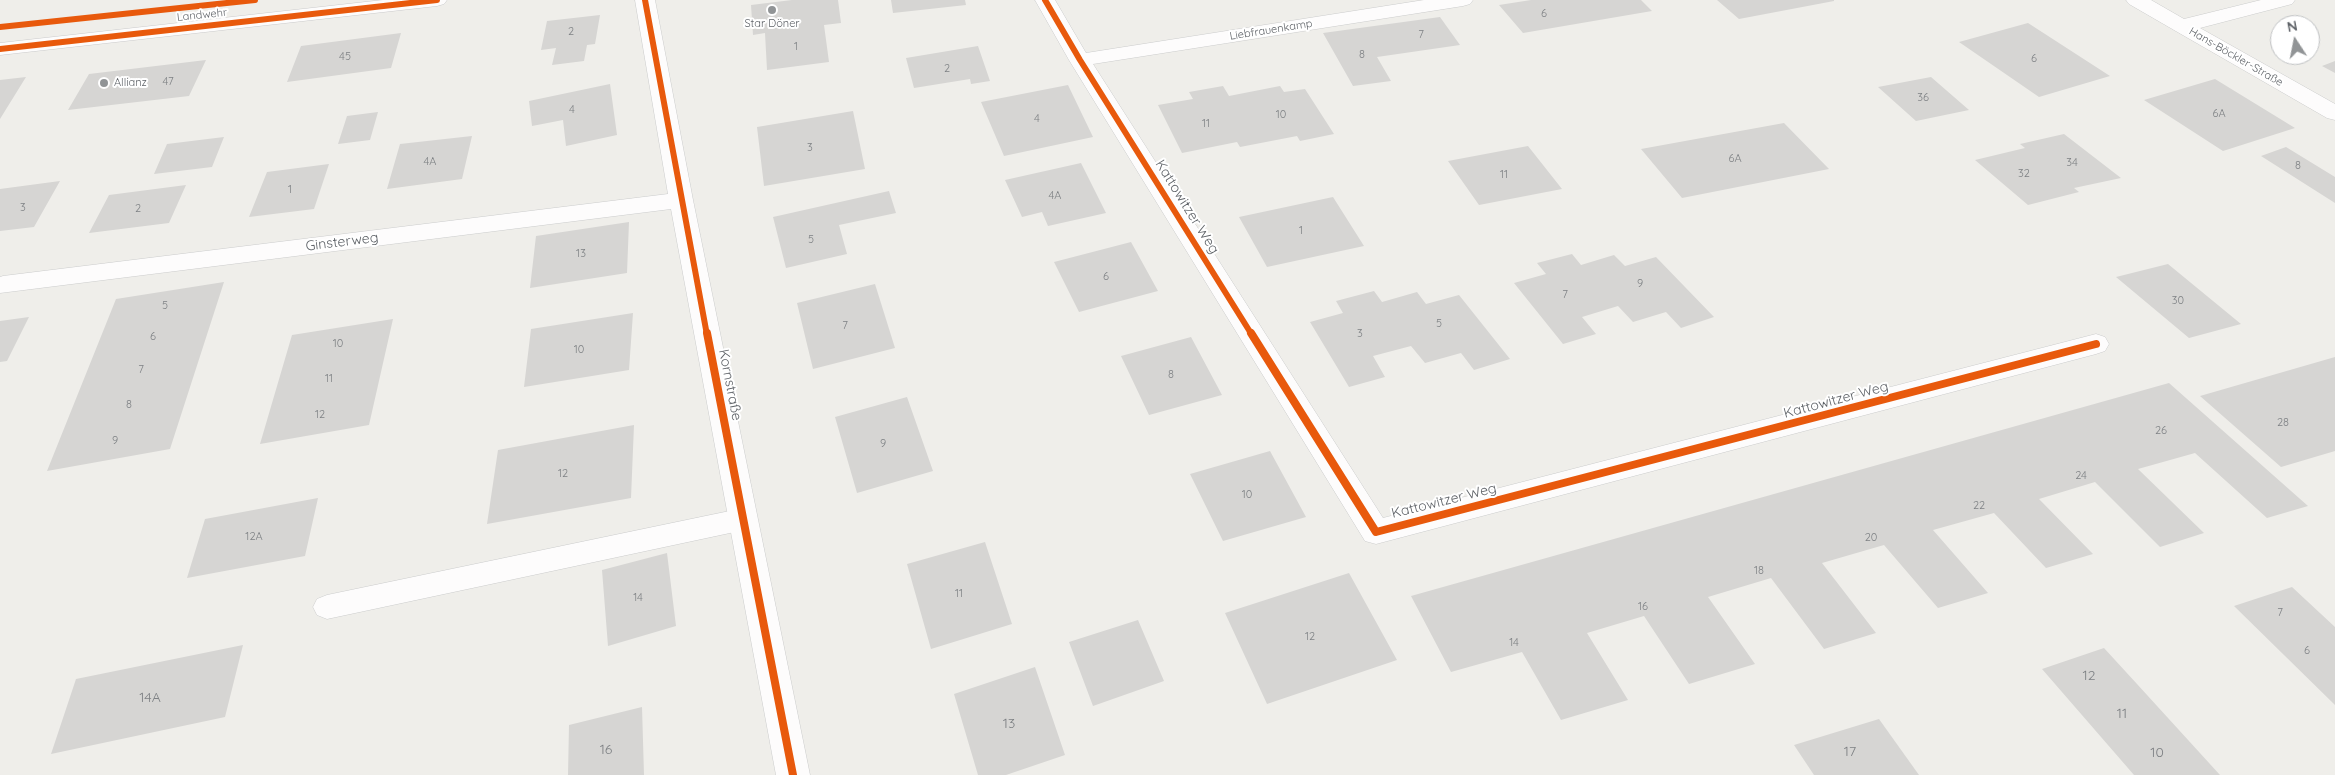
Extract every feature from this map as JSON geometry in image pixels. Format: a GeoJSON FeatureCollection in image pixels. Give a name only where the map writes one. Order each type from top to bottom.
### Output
{"type":"FeatureCollection","features":[{"type":"Feature","properties":{"kind":"street","name":"Landwehr"},"geometry":{"type":"LineString","coordinates":[[0,49],[437,0]]}},
{"type":"Feature","properties":{"kind":"street","name":"Kornstraße"},"geometry":{"type":"LineString","coordinates":[[645,0],[681,200],[793,775]]}},
{"type":"Feature","properties":{"kind":"street","name":"Kattowitzer Weg"},"geometry":{"type":"LineString","coordinates":[[1045,0],[1080,60],[1376,532],[2096,344]]}},
{"type":"Feature","properties":{"kind":"street","name":"Liebfrauenkamp"},"geometry":{"type":"LineString","coordinates":[[1080,60],[1463,0]]}},
{"type":"Feature","properties":{"kind":"street","name":"Hans-Böckler-Straße"},"geometry":{"type":"LineString","coordinates":[[2136,0],[2335,113]]}},
{"type":"Feature","properties":{"kind":"street"},"geometry":{"type":"LineString","coordinates":[[2181,26],[2285,0]]}},
{"type":"Feature","properties":{"kind":"street","name":"Ginsterweg"},"geometry":{"type":"LineString","coordinates":[[3,285],[681,200]]}},
{"type":"Feature","properties":{"kind":"lane"},"geometry":{"type":"LineString","coordinates":[[327,607],[744,518]]}},
{"type":"Feature","properties":{"kind":"building"},"geometry":{"type":"Polygon","coordinates":[[[792,0],[838,0],[841,23],[824,25],[829,62],[767,70],[765,33],[753,35],[751,5],[792,0]]]}},
{"type":"Feature","properties":{"kind":"building"},"geometry":{"type":"Polygon","coordinates":[[[891,0],[965,0],[966,5],[893,13],[891,0]]]}},
{"type":"Feature","properties":{"kind":"building"},"geometry":{"type":"Polygon","coordinates":[[[1531,0],[1641,0],[1652,11],[1523,33],[1499,5],[1531,0]]]}},
{"type":"Feature","properties":{"kind":"building"},"geometry":{"type":"Polygon","coordinates":[[[1717,0],[1834,0],[1834,1],[1739,19],[1717,0]]]}},
{"type":"Feature","properties":{"kind":"building"},"geometry":{"type":"Polygon","coordinates":[[[600,15],[595,44],[587,45],[584,61],[552,65],[556,48],[541,50],[547,21],[600,15]]]}},
{"type":"Feature","properties":{"kind":"building"},"geometry":{"type":"Polygon","coordinates":[[[1440,17],[1460,45],[1377,57],[1391,81],[1353,86],[1323,33],[1440,17]]]}},
{"type":"Feature","properties":{"kind":"building"},"geometry":{"type":"Polygon","coordinates":[[[2028,23],[2110,76],[2039,97],[1959,42],[2028,23]]]}},
{"type":"Feature","properties":{"kind":"building"},"geometry":{"type":"Polygon","coordinates":[[[401,33],[391,68],[287,82],[301,46],[401,33]]]}},
{"type":"Feature","properties":{"kind":"building"},"geometry":{"type":"Polygon","coordinates":[[[978,46],[990,81],[971,84],[970,79],[914,88],[906,58],[978,46]]]}},
{"type":"Feature","properties":{"kind":"building"},"geometry":{"type":"Polygon","coordinates":[[[206,60],[189,96],[68,110],[89,74],[206,60]]]}},
{"type":"Feature","properties":{"kind":"building"},"geometry":{"type":"Polygon","coordinates":[[[2335,61],[2335,73],[2322,66],[2335,61]]]}},
{"type":"Feature","properties":{"kind":"building"},"geometry":{"type":"Polygon","coordinates":[[[26,77],[0,119],[0,80],[26,77]]]}},
{"type":"Feature","properties":{"kind":"building"},"geometry":{"type":"Polygon","coordinates":[[[1931,77],[1969,110],[1916,121],[1878,87],[1931,77]]]}},
{"type":"Feature","properties":{"kind":"building"},"geometry":{"type":"Polygon","coordinates":[[[2215,79],[2295,128],[2223,151],[2144,100],[2215,79]]]}},
{"type":"Feature","properties":{"kind":"building"},"geometry":{"type":"Polygon","coordinates":[[[610,84],[617,135],[566,146],[563,120],[532,126],[529,101],[610,84]]]}},
{"type":"Feature","properties":{"kind":"building"},"geometry":{"type":"Polygon","coordinates":[[[1068,85],[1093,137],[1004,156],[981,102],[1068,85]]]}},
{"type":"Feature","properties":{"kind":"building"},"geometry":{"type":"Polygon","coordinates":[[[1223,86],[1229,96],[1280,86],[1284,92],[1305,89],[1334,134],[1300,141],[1297,136],[1240,147],[1237,142],[1182,153],[1158,105],[1193,99],[1189,92],[1223,86]]]}},
{"type":"Feature","properties":{"kind":"building"},"geometry":{"type":"Polygon","coordinates":[[[853,111],[865,169],[764,186],[757,127],[853,111]]]}},
{"type":"Feature","properties":{"kind":"building"},"geometry":{"type":"Polygon","coordinates":[[[378,112],[370,140],[338,144],[347,116],[378,112]]]}},
{"type":"Feature","properties":{"kind":"building"},"geometry":{"type":"Polygon","coordinates":[[[1784,123],[1829,169],[1682,198],[1641,149],[1784,123]]]}},
{"type":"Feature","properties":{"kind":"building"},"geometry":{"type":"Polygon","coordinates":[[[2064,134],[2121,178],[2074,188],[2079,192],[2028,205],[1975,160],[2025,148],[2020,144],[2064,134]]]}},
{"type":"Feature","properties":{"kind":"building"},"geometry":{"type":"Polygon","coordinates":[[[472,136],[462,179],[387,189],[400,144],[472,136]]]}},
{"type":"Feature","properties":{"kind":"building"},"geometry":{"type":"Polygon","coordinates":[[[224,137],[212,167],[154,174],[167,144],[224,137]]]}},
{"type":"Feature","properties":{"kind":"building"},"geometry":{"type":"Polygon","coordinates":[[[1528,146],[1562,189],[1479,205],[1448,161],[1528,146]]]}},
{"type":"Feature","properties":{"kind":"building"},"geometry":{"type":"Polygon","coordinates":[[[2286,147],[2335,177],[2335,203],[2261,156],[2286,147]]]}},
{"type":"Feature","properties":{"kind":"building"},"geometry":{"type":"Polygon","coordinates":[[[1081,163],[1106,213],[1048,226],[1042,212],[1022,217],[1005,180],[1081,163]]]}},
{"type":"Feature","properties":{"kind":"building"},"geometry":{"type":"Polygon","coordinates":[[[329,164],[314,209],[249,217],[267,172],[329,164]]]}},
{"type":"Feature","properties":{"kind":"building"},"geometry":{"type":"Polygon","coordinates":[[[60,181],[34,227],[0,231],[0,189],[60,181]]]}},
{"type":"Feature","properties":{"kind":"building"},"geometry":{"type":"Polygon","coordinates":[[[186,185],[169,223],[89,233],[109,195],[186,185]]]}},
{"type":"Feature","properties":{"kind":"building"},"geometry":{"type":"Polygon","coordinates":[[[889,191],[896,213],[839,225],[847,254],[786,268],[773,217],[889,191]]]}},
{"type":"Feature","properties":{"kind":"building"},"geometry":{"type":"Polygon","coordinates":[[[1333,197],[1364,246],[1267,267],[1239,217],[1333,197]]]}},
{"type":"Feature","properties":{"kind":"building"},"geometry":{"type":"Polygon","coordinates":[[[629,222],[627,273],[530,288],[536,236],[629,222]]]}},
{"type":"Feature","properties":{"kind":"building"},"geometry":{"type":"Polygon","coordinates":[[[1131,242],[1158,291],[1079,312],[1054,262],[1131,242]]]}},
{"type":"Feature","properties":{"kind":"building"},"geometry":{"type":"Polygon","coordinates":[[[1572,254],[1581,265],[1614,255],[1625,266],[1656,257],[1714,317],[1681,328],[1666,312],[1633,322],[1618,306],[1582,317],[1596,334],[1563,344],[1514,283],[1546,274],[1537,263],[1572,254]]]}},
{"type":"Feature","properties":{"kind":"building"},"geometry":{"type":"Polygon","coordinates":[[[2168,264],[2241,324],[2189,338],[2116,277],[2168,264]]]}},
{"type":"Feature","properties":{"kind":"building"},"geometry":{"type":"Polygon","coordinates":[[[224,282],[170,449],[47,471],[116,299],[224,282]]]}},
{"type":"Feature","properties":{"kind":"building"},"geometry":{"type":"Polygon","coordinates":[[[875,284],[895,348],[813,369],[797,303],[875,284]]]}},
{"type":"Feature","properties":{"kind":"building"},"geometry":{"type":"Polygon","coordinates":[[[1374,291],[1382,302],[1417,292],[1426,304],[1459,295],[1510,359],[1474,370],[1461,353],[1425,363],[1411,346],[1373,356],[1385,377],[1349,387],[1310,322],[1343,313],[1336,301],[1374,291]]]}},
{"type":"Feature","properties":{"kind":"building"},"geometry":{"type":"Polygon","coordinates":[[[633,313],[629,370],[524,387],[531,329],[633,313]]]}},
{"type":"Feature","properties":{"kind":"building"},"geometry":{"type":"Polygon","coordinates":[[[29,317],[7,361],[0,362],[0,321],[29,317]]]}},
{"type":"Feature","properties":{"kind":"building"},"geometry":{"type":"Polygon","coordinates":[[[393,319],[369,425],[260,444],[292,335],[393,319]]]}},
{"type":"Feature","properties":{"kind":"building"},"geometry":{"type":"Polygon","coordinates":[[[1191,337],[1222,395],[1149,415],[1121,356],[1191,337]]]}},
{"type":"Feature","properties":{"kind":"building"},"geometry":{"type":"Polygon","coordinates":[[[2335,357],[2335,451],[2281,467],[2200,396],[2335,357]]]}},
{"type":"Feature","properties":{"kind":"building"},"geometry":{"type":"Polygon","coordinates":[[[2169,383],[2308,506],[2267,518],[2195,453],[2138,469],[2204,533],[2160,547],[2095,482],[2039,499],[2093,554],[2046,568],[1994,513],[1933,530],[1988,593],[1938,608],[1884,545],[1822,563],[1876,633],[1824,649],[1771,578],[1708,597],[1755,664],[1689,684],[1644,616],[1587,633],[1628,700],[1561,720],[1522,652],[1451,672],[1411,596],[2169,383]]]}},
{"type":"Feature","properties":{"kind":"building"},"geometry":{"type":"Polygon","coordinates":[[[907,397],[933,471],[857,493],[835,417],[907,397]]]}},
{"type":"Feature","properties":{"kind":"building"},"geometry":{"type":"Polygon","coordinates":[[[634,425],[631,498],[487,524],[498,450],[634,425]]]}},
{"type":"Feature","properties":{"kind":"building"},"geometry":{"type":"Polygon","coordinates":[[[1270,451],[1306,517],[1223,541],[1190,474],[1270,451]]]}},
{"type":"Feature","properties":{"kind":"building"},"geometry":{"type":"Polygon","coordinates":[[[318,498],[305,556],[187,578],[205,519],[318,498]]]}},
{"type":"Feature","properties":{"kind":"building"},"geometry":{"type":"Polygon","coordinates":[[[985,542],[1012,624],[931,649],[907,564],[985,542]]]}},
{"type":"Feature","properties":{"kind":"building"},"geometry":{"type":"Polygon","coordinates":[[[667,553],[676,626],[608,646],[602,570],[667,553]]]}},
{"type":"Feature","properties":{"kind":"building"},"geometry":{"type":"Polygon","coordinates":[[[1349,573],[1397,660],[1267,704],[1225,613],[1349,573]]]}},
{"type":"Feature","properties":{"kind":"building"},"geometry":{"type":"Polygon","coordinates":[[[2292,587],[2335,627],[2335,705],[2234,606],[2292,587]]]}},
{"type":"Feature","properties":{"kind":"building"},"geometry":{"type":"Polygon","coordinates":[[[1138,620],[1164,681],[1093,706],[1069,642],[1138,620]]]}},
{"type":"Feature","properties":{"kind":"building"},"geometry":{"type":"Polygon","coordinates":[[[243,645],[225,717],[51,754],[76,679],[243,645]]]}},
{"type":"Feature","properties":{"kind":"building"},"geometry":{"type":"Polygon","coordinates":[[[2104,648],[2220,775],[2134,775],[2042,669],[2104,648]]]}},
{"type":"Feature","properties":{"kind":"building"},"geometry":{"type":"Polygon","coordinates":[[[1035,667],[1065,755],[1006,775],[978,775],[954,694],[1035,667]]]}},
{"type":"Feature","properties":{"kind":"building"},"geometry":{"type":"Polygon","coordinates":[[[642,707],[644,775],[568,775],[569,725],[642,707]]]}},
{"type":"Feature","properties":{"kind":"building"},"geometry":{"type":"Polygon","coordinates":[[[1879,719],[1919,775],[1814,775],[1794,745],[1879,719]]]}},
{"type":"Feature","properties":{"kind":"cycle path"},"geometry":{"type":"LineString","coordinates":[[0,27],[255,0]]}},
{"type":"Feature","properties":{"kind":"cycle path"},"geometry":{"type":"LineString","coordinates":[[0,49],[437,0]]}},
{"type":"Feature","properties":{"kind":"cycle path"},"geometry":{"type":"LineString","coordinates":[[645,0],[681,200],[793,775]]}},
{"type":"Feature","properties":{"kind":"cycle path"},"geometry":{"type":"LineString","coordinates":[[1045,0],[1080,60],[1376,532],[2096,344]]}},
{"type":"Feature","properties":{"kind":"place","name":"Star Döner"},"geometry":{"type":"Point","coordinates":[772,10]}},
{"type":"Feature","properties":{"kind":"place","name":"Allianz"},"geometry":{"type":"Point","coordinates":[104,83]}}]}
